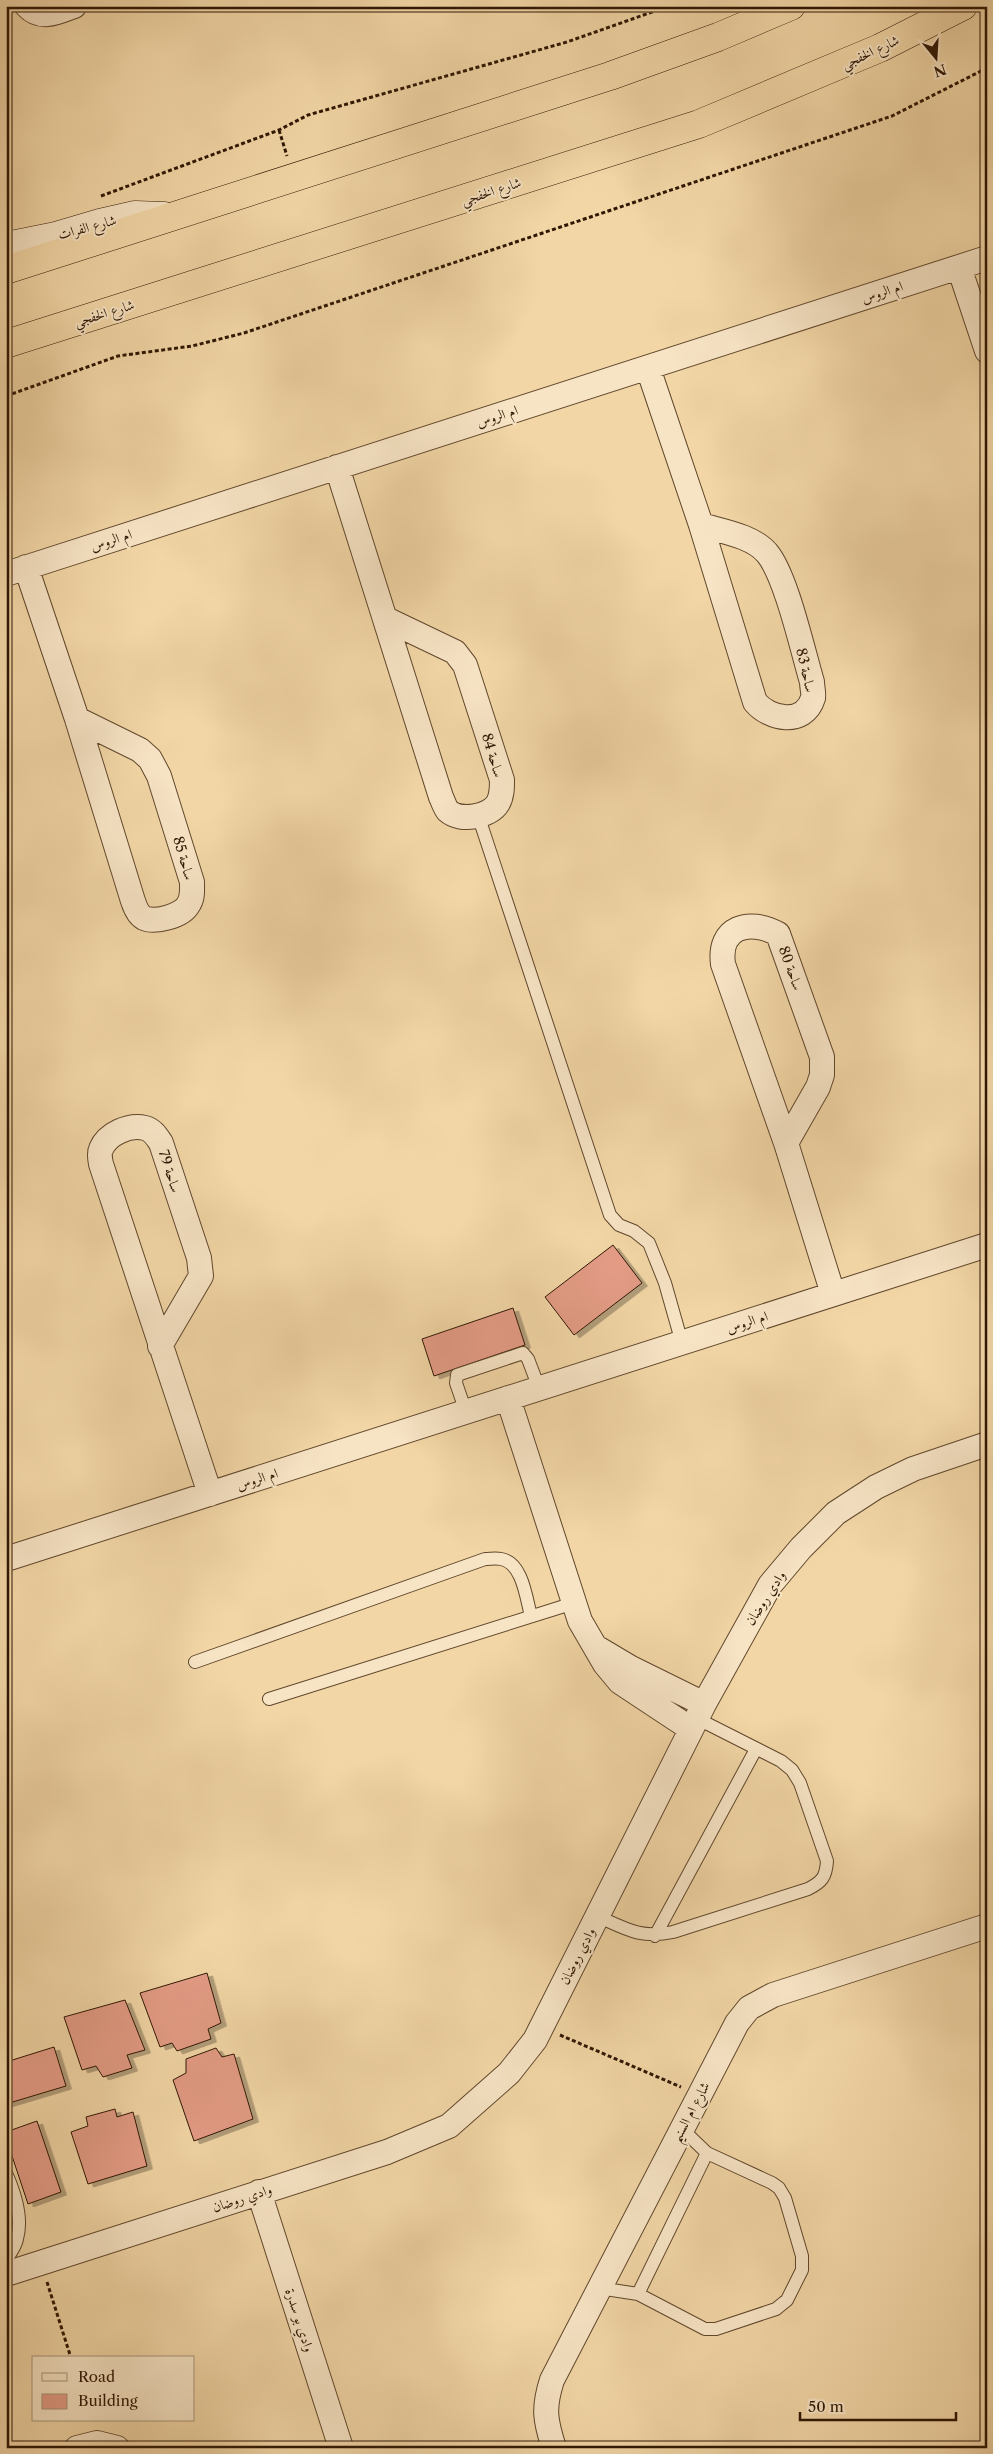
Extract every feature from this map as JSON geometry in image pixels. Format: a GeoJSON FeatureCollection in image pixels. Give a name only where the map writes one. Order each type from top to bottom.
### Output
{"type":"FeatureCollection","features":[{"type":"Feature","properties":{"kind":"highway"},"geometry":{"type":"LineString","coordinates":[[6,270],[610,76],[718,37],[790,6]]}},
{"type":"Feature","properties":{"kind":"highway","name":"شارع الخفجي"},"geometry":{"type":"LineString","coordinates":[[6,344],[698,124],[880,48],[963,6]]}},
{"type":"Feature","properties":{"kind":"street"},"geometry":{"type":"LineString","coordinates":[[27,6],[38,14],[49,15],[74,6]]}},
{"type":"Feature","properties":{"kind":"street","name":"شارع الفرات"},"geometry":{"type":"LineString","coordinates":[[6,246],[56,236],[100,222],[135,215],[168,217]]}},
{"type":"Feature","properties":{"kind":"street","name":"ام الروس"},"geometry":{"type":"LineString","coordinates":[[16,571],[987,258]]}},
{"type":"Feature","properties":{"kind":"street"},"geometry":{"type":"LineString","coordinates":[[959,267],[987,351]]}},
{"type":"Feature","properties":{"kind":"street","name":"ساحة 83"},"geometry":{"type":"LineString","coordinates":[[648,368],[701,524],[755,702],[762,711],[770,715],[781,718],[794,716],[806,709],[813,698],[812,682],[779,571],[767,552],[749,540],[701,524]]}},
{"type":"Feature","properties":{"kind":"street"},"geometry":{"type":"LineString","coordinates":[[337,467],[444,804],[448,810],[458,817],[478,814]]}},
{"type":"Feature","properties":{"kind":"street","name":"ساحة 85"},"geometry":{"type":"LineString","coordinates":[[16,571],[77,719],[133,902],[139,914],[144,918],[162,918],[176,914],[187,908],[193,896],[192,882],[158,776],[150,759],[140,750],[77,719]]}},
{"type":"Feature","properties":{"kind":"street","name":"ساحة 84"},"geometry":{"type":"LineString","coordinates":[[386,619],[455,652],[465,665],[502,780],[502,793],[497,805],[478,814]]}},
{"type":"Feature","properties":{"kind":"street","name":"ساحة 80"},"geometry":{"type":"LineString","coordinates":[[786,1143],[818,1087],[822,1075],[822,1058],[778,934],[767,928],[754,925],[733,931],[725,942],[722,952],[723,964],[786,1143],[833,1294]]}},
{"type":"Feature","properties":{"kind":"street","name":"ساحة 79"},"geometry":{"type":"LineString","coordinates":[[160,1346],[201,1276],[199,1258],[161,1143],[156,1134],[145,1128],[132,1128],[114,1134],[106,1141],[100,1150],[101,1164],[160,1346],[210,1494]]}},
{"type":"Feature","properties":{"kind":"street","name":"ام الروس"},"geometry":{"type":"LineString","coordinates":[[6,1559],[987,1245]]}},
{"type":"Feature","properties":{"kind":"street"},"geometry":{"type":"LineString","coordinates":[[508,1398],[584,1631],[620,1682],[697,1717]]}},
{"type":"Feature","properties":{"kind":"street","name":"وادي روضان"},"geometry":{"type":"LineString","coordinates":[[6,2274],[386,2152],[449,2126],[509,2073],[535,2040],[697,1717],[770,1585],[801,1548],[836,1513],[876,1487],[913,1469],[987,1444]]}},
{"type":"Feature","properties":{"kind":"street","name":"شارع ام السنيم"},"geometry":{"type":"LineString","coordinates":[[554,2448],[546,2423],[546,2397],[552,2380],[737,2023],[749,2008],[760,2001],[987,1926]]}},
{"type":"Feature","properties":{"kind":"street","name":"وادي بو سدرة"},"geometry":{"type":"LineString","coordinates":[[259,2192],[341,2448]]}},
{"type":"Feature","properties":{"kind":"street"},"geometry":{"type":"LineString","coordinates":[[77,2448],[97,2443],[117,2448]]}},
{"type":"Feature","properties":{"kind":"lane"},"geometry":{"type":"LineString","coordinates":[[478,814],[610,1215],[619,1225],[634,1232],[649,1243],[665,1283],[682,1343]]}},
{"type":"Feature","properties":{"kind":"lane"},"geometry":{"type":"LineString","coordinates":[[466,1412],[456,1382],[457,1375],[523,1353],[528,1359],[540,1388]]}},
{"type":"Feature","properties":{"kind":"lane"},"geometry":{"type":"LineString","coordinates":[[194,1662],[485,1559],[501,1559],[512,1564],[518,1573],[531,1616]]}},
{"type":"Feature","properties":{"kind":"lane"},"geometry":{"type":"LineString","coordinates":[[269,1699],[574,1603]]}},
{"type":"Feature","properties":{"kind":"lane"},"geometry":{"type":"LineString","coordinates":[[597,1916],[637,1934],[655,1936],[808,1889],[820,1883],[826,1874],[826,1861],[800,1783],[792,1770],[780,1761],[697,1717]]}},
{"type":"Feature","properties":{"kind":"lane"},"geometry":{"type":"LineString","coordinates":[[655,1936],[756,1749]]}},
{"type":"Feature","properties":{"kind":"lane"},"geometry":{"type":"LineString","coordinates":[[600,2288],[638,2294],[705,2329],[716,2329],[768,2312],[787,2300],[802,2270],[802,2256],[785,2198],[772,2183],[707,2153],[682,2129]]}},
{"type":"Feature","properties":{"kind":"lane"},"geometry":{"type":"LineString","coordinates":[[638,2294],[707,2153]]}},
{"type":"Feature","properties":{"kind":"lane"},"geometry":{"type":"LineString","coordinates":[[6,2173],[11,2205],[20,2222],[17,2240],[6,2260]]}},
{"type":"Feature","properties":{"kind":"path"},"geometry":{"type":"LineString","coordinates":[[96,198],[279,130],[308,115],[567,42],[669,6]]}},
{"type":"Feature","properties":{"kind":"path"},"geometry":{"type":"LineString","coordinates":[[6,396],[118,356],[192,346],[244,333],[660,195],[892,116],[987,68]]}},
{"type":"Feature","properties":{"kind":"path"},"geometry":{"type":"LineString","coordinates":[[542,2027],[700,2095]]}},
{"type":"Feature","properties":{"kind":"path"},"geometry":{"type":"LineString","coordinates":[[41,2263],[70,2356]]}},
{"type":"Feature","properties":{"kind":"building"},"geometry":{"type":"Polygon","coordinates":[[[613,1245],[642,1283],[574,1335],[545,1297],[613,1245]]]}},
{"type":"Feature","properties":{"kind":"building"},"geometry":{"type":"Polygon","coordinates":[[[513,1308],[525,1345],[434,1376],[422,1339],[513,1308]]]}},
{"type":"Feature","properties":{"kind":"building"},"geometry":{"type":"Polygon","coordinates":[[[207,1973],[221,2023],[208,2029],[211,2039],[177,2051],[172,2043],[160,2047],[140,1993],[207,1973]]]}},
{"type":"Feature","properties":{"kind":"building"},"geometry":{"type":"Polygon","coordinates":[[[125,2000],[145,2050],[127,2055],[132,2068],[103,2077],[96,2066],[82,2070],[64,2017],[125,2000]]]}},
{"type":"Feature","properties":{"kind":"building"},"geometry":{"type":"Polygon","coordinates":[[[54,2047],[66,2086],[6,2104],[6,2062],[54,2047]]]}},
{"type":"Feature","properties":{"kind":"building"},"geometry":{"type":"Polygon","coordinates":[[[216,2048],[222,2057],[234,2054],[253,2119],[194,2141],[173,2080],[186,2073],[186,2059],[216,2048]]]}},
{"type":"Feature","properties":{"kind":"building"},"geometry":{"type":"Polygon","coordinates":[[[115,2109],[117,2117],[133,2112],[147,2166],[88,2184],[71,2132],[88,2126],[86,2117],[115,2109]]]}},
{"type":"Feature","properties":{"kind":"building"},"geometry":{"type":"Polygon","coordinates":[[[37,2121],[61,2192],[28,2204],[6,2138],[6,2132],[37,2121]]]}}]}
